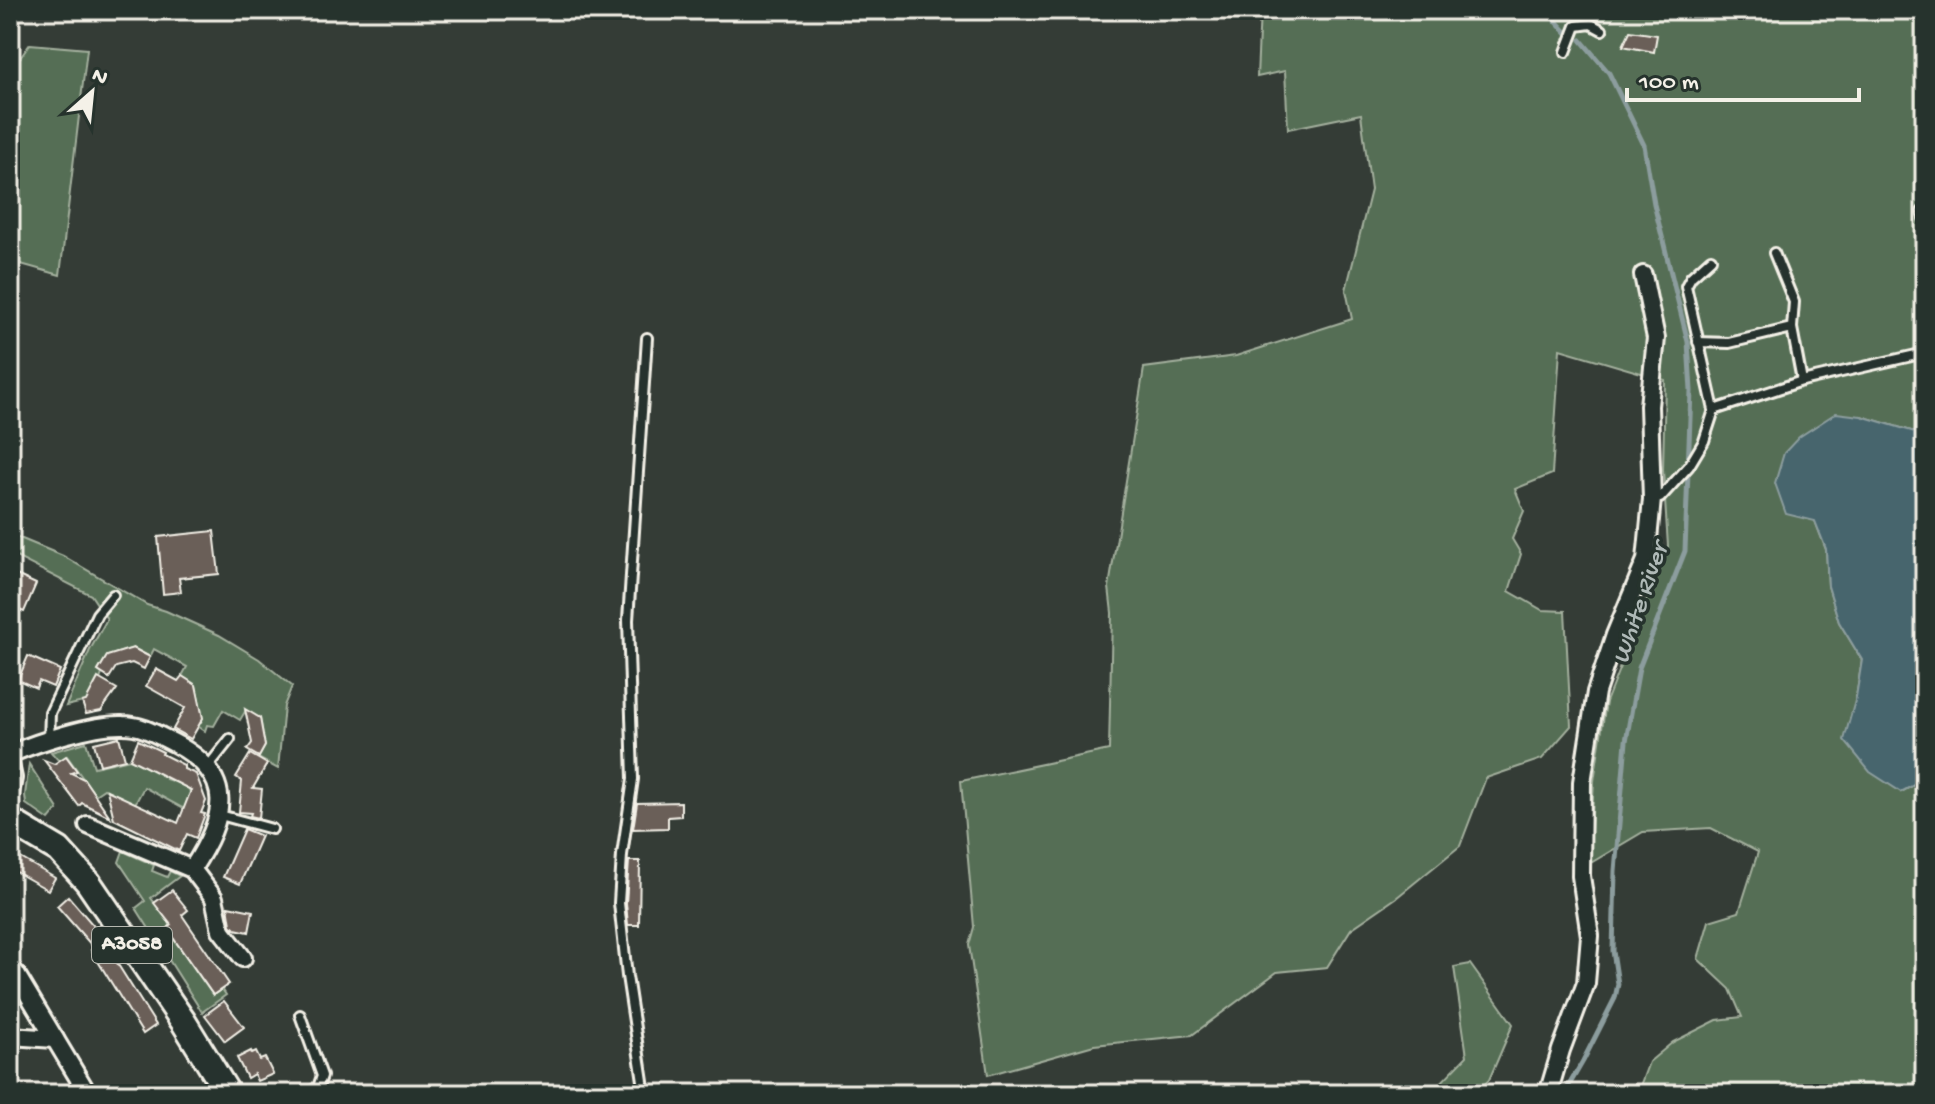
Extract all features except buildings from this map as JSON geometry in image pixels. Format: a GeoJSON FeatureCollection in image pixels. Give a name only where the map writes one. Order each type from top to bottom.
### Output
{"type":"FeatureCollection","features":[{"type":"Feature","properties":{"kind":"main road","name":"A3058"},"geometry":{"type":"LineString","coordinates":[[10,821],[59,850],[88,882],[183,1021],[228,1094]]}},
{"type":"Feature","properties":{"kind":"street"},"geometry":{"type":"LineString","coordinates":[[1548,1094],[1586,983],[1590,936],[1581,876],[1582,782],[1596,692],[1615,635],[1646,560],[1652,499],[1649,406],[1656,338],[1643,275]]}},
{"type":"Feature","properties":{"kind":"street"},"geometry":{"type":"LineString","coordinates":[[10,754],[98,727],[120,724],[142,726],[196,754],[216,780],[220,815],[212,836],[192,869]]}},
{"type":"Feature","properties":{"kind":"street"},"geometry":{"type":"LineString","coordinates":[[10,765],[13,778],[10,793]]}},
{"type":"Feature","properties":{"kind":"street"},"geometry":{"type":"LineString","coordinates":[[88,825],[114,845],[192,869],[214,898],[221,930],[243,958]]}},
{"type":"Feature","properties":{"kind":"street"},"geometry":{"type":"LineString","coordinates":[[10,967],[88,1094]]}},
{"type":"Feature","properties":{"kind":"street"},"geometry":{"type":"LineString","coordinates":[[10,1036],[55,1039]]}},
{"type":"Feature","properties":{"kind":"lane"},"geometry":{"type":"LineString","coordinates":[[1566,52],[1576,26],[1591,24],[1602,30]]}},
{"type":"Feature","properties":{"kind":"lane"},"geometry":{"type":"LineString","coordinates":[[1774,253],[1794,302],[1792,328],[1802,381]]}},
{"type":"Feature","properties":{"kind":"lane"},"geometry":{"type":"LineString","coordinates":[[1652,499],[1660,498],[1686,470],[1704,441],[1714,410],[1686,286],[1691,277],[1711,259]]}},
{"type":"Feature","properties":{"kind":"lane"},"geometry":{"type":"LineString","coordinates":[[1698,342],[1729,343],[1792,328]]}},
{"type":"Feature","properties":{"kind":"lane"},"geometry":{"type":"LineString","coordinates":[[645,1094],[619,903],[622,855],[633,779],[628,620],[647,338]]}},
{"type":"Feature","properties":{"kind":"lane"},"geometry":{"type":"LineString","coordinates":[[1714,410],[1802,381],[1925,353]]}},
{"type":"Feature","properties":{"kind":"lane"},"geometry":{"type":"LineString","coordinates":[[49,741],[50,713],[97,614],[113,595]]}},
{"type":"Feature","properties":{"kind":"lane"},"geometry":{"type":"LineString","coordinates":[[207,769],[230,739]]}},
{"type":"Feature","properties":{"kind":"lane"},"geometry":{"type":"LineString","coordinates":[[220,815],[272,829]]}},
{"type":"Feature","properties":{"kind":"lane"},"geometry":{"type":"LineString","coordinates":[[300,1015],[322,1076],[318,1087],[308,1094]]}},
{"type":"Feature","properties":{"kind":"green space"},"geometry":{"type":"Polygon","coordinates":[[[1260,10],[1925,10],[1925,435],[1861,416],[1815,521],[1826,550],[1828,586],[1839,622],[1862,660],[1856,697],[1901,792],[1925,779],[1925,1094],[1637,1094],[1649,1062],[1673,1042],[1717,1020],[1742,1017],[1730,989],[1698,959],[1709,921],[1739,912],[1758,852],[1711,828],[1643,832],[1589,864],[1594,781],[1606,702],[1668,546],[1663,470],[1665,380],[1560,349],[1552,474],[1515,489],[1524,511],[1512,539],[1521,554],[1509,591],[1542,610],[1565,611],[1571,726],[1542,759],[1486,778],[1460,846],[1396,898],[1351,929],[1327,967],[1277,972],[1192,1035],[1094,1045],[988,1075],[969,945],[974,927],[961,781],[1109,750],[1112,613],[1109,587],[1144,368],[1236,356],[1352,319],[1346,290],[1371,190],[1361,114],[1288,129],[1285,71],[1257,77],[1260,10]]]}},
{"type":"Feature","properties":{"kind":"green space"},"geometry":{"type":"Polygon","coordinates":[[[30,44],[87,49],[60,275],[10,261],[10,72],[30,44]]]}},
{"type":"Feature","properties":{"kind":"green space"},"geometry":{"type":"Polygon","coordinates":[[[10,534],[63,556],[147,605],[219,635],[259,659],[292,686],[284,706],[278,769],[258,758],[265,746],[260,718],[246,710],[240,720],[223,710],[214,726],[207,725],[205,731],[196,725],[202,714],[196,685],[182,676],[187,667],[154,649],[150,657],[133,648],[107,656],[98,671],[102,674],[92,700],[66,706],[107,619],[91,595],[10,554],[10,534]]]}},
{"type":"Feature","properties":{"kind":"green space"},"geometry":{"type":"Polygon","coordinates":[[[86,742],[94,767],[130,759],[168,773],[166,779],[188,786],[193,802],[184,809],[144,787],[135,804],[104,789],[95,795],[67,756],[59,761],[51,752],[86,742]]]}},
{"type":"Feature","properties":{"kind":"green space"},"geometry":{"type":"Polygon","coordinates":[[[29,764],[58,809],[49,820],[26,804],[29,764]]]}},
{"type":"Feature","properties":{"kind":"green space"},"geometry":{"type":"Polygon","coordinates":[[[123,851],[154,865],[152,871],[167,877],[170,871],[180,876],[151,898],[171,925],[167,929],[213,995],[222,989],[226,995],[202,1012],[136,908],[145,901],[119,862],[123,851]]]}},
{"type":"Feature","properties":{"kind":"green space"},"geometry":{"type":"Polygon","coordinates":[[[1470,964],[1513,1024],[1489,1080],[1474,1094],[1430,1094],[1467,1056],[1454,967],[1470,964]]]}},
{"type":"Feature","properties":{"kind":"water"},"geometry":{"type":"Polygon","coordinates":[[[1836,413],[1861,416],[1925,435],[1925,779],[1901,792],[1870,772],[1844,740],[1862,660],[1839,622],[1828,586],[1826,549],[1815,521],[1786,514],[1775,483],[1784,453],[1799,437],[1836,413]]]}},
{"type":"Feature","properties":{"kind":"waterway","name":"White River"},"geometry":{"type":"LineString","coordinates":[[1546,10],[1566,32]]}},
{"type":"Feature","properties":{"kind":"waterway","name":"White River"},"geometry":{"type":"LineString","coordinates":[[1564,1094],[1615,998],[1618,984],[1613,951],[1615,871],[1626,741],[1639,668],[1685,551],[1691,391],[1688,342],[1654,204],[1644,145],[1609,73],[1581,40]]}}]}
